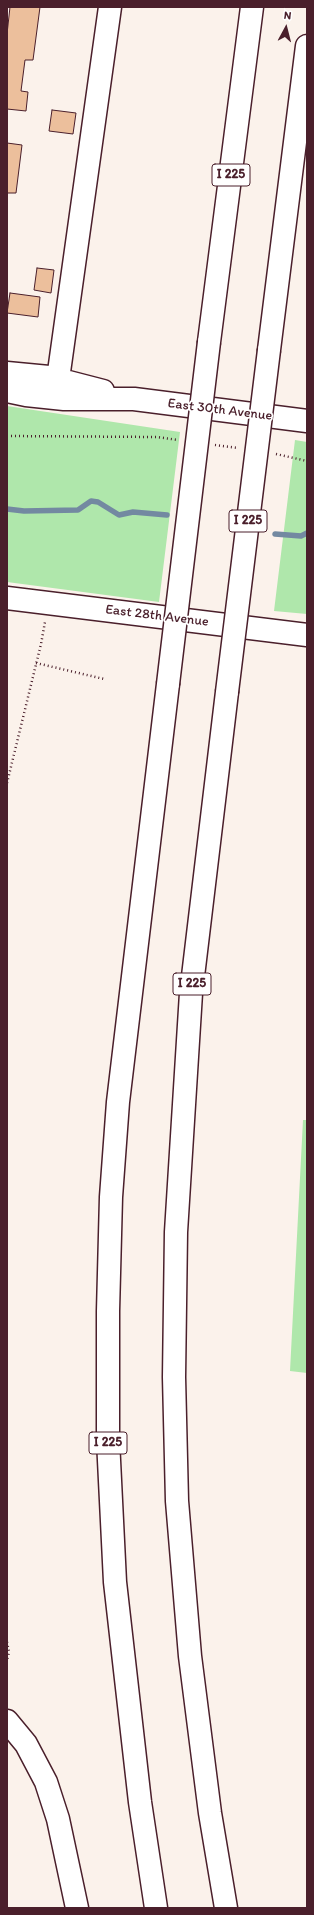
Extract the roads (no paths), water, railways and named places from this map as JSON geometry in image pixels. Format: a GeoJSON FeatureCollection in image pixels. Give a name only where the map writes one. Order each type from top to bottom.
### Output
{"type":"FeatureCollection","features":[{"type":"Feature","properties":{"kind":"main road"},"geometry":{"type":"LineString","coordinates":[[58,379],[110,7]]}},
{"type":"Feature","properties":{"kind":"main road","name":"I 225"},"geometry":{"type":"LineString","coordinates":[[156,1908],[140,1802],[115,1582],[108,1456],[107,1325],[111,1197],[118,1102],[252,7]]}},
{"type":"Feature","properties":{"kind":"main road","name":"I 225"},"geometry":{"type":"LineString","coordinates":[[226,1908],[206,1782],[187,1632],[177,1508],[174,1377],[176,1217],[190,1000],[307,46]]}},
{"type":"Feature","properties":{"kind":"main road","name":"East 30th Avenue"},"geometry":{"type":"LineString","coordinates":[[7,372],[58,379],[134,399]]}},
{"type":"Feature","properties":{"kind":"main road","name":"East 30th Avenue"},"geometry":{"type":"LineString","coordinates":[[7,391],[64,399],[134,399],[307,421]]}},
{"type":"Feature","properties":{"kind":"main road","name":"East 28th Avenue"},"geometry":{"type":"LineString","coordinates":[[7,598],[307,635]]}},
{"type":"Feature","properties":{"kind":"main road"},"geometry":{"type":"LineString","coordinates":[[7,1721],[26,1744],[46,1782],[58,1819],[77,1908]]}},
{"type":"Feature","properties":{"kind":"waterway"},"geometry":{"type":"LineString","coordinates":[[7,509],[24,511],[78,510],[91,501],[98,502],[119,515],[133,512],[167,515]]}},
{"type":"Feature","properties":{"kind":"waterway"},"geometry":{"type":"LineString","coordinates":[[275,534],[301,536],[307,533]]}}]}
